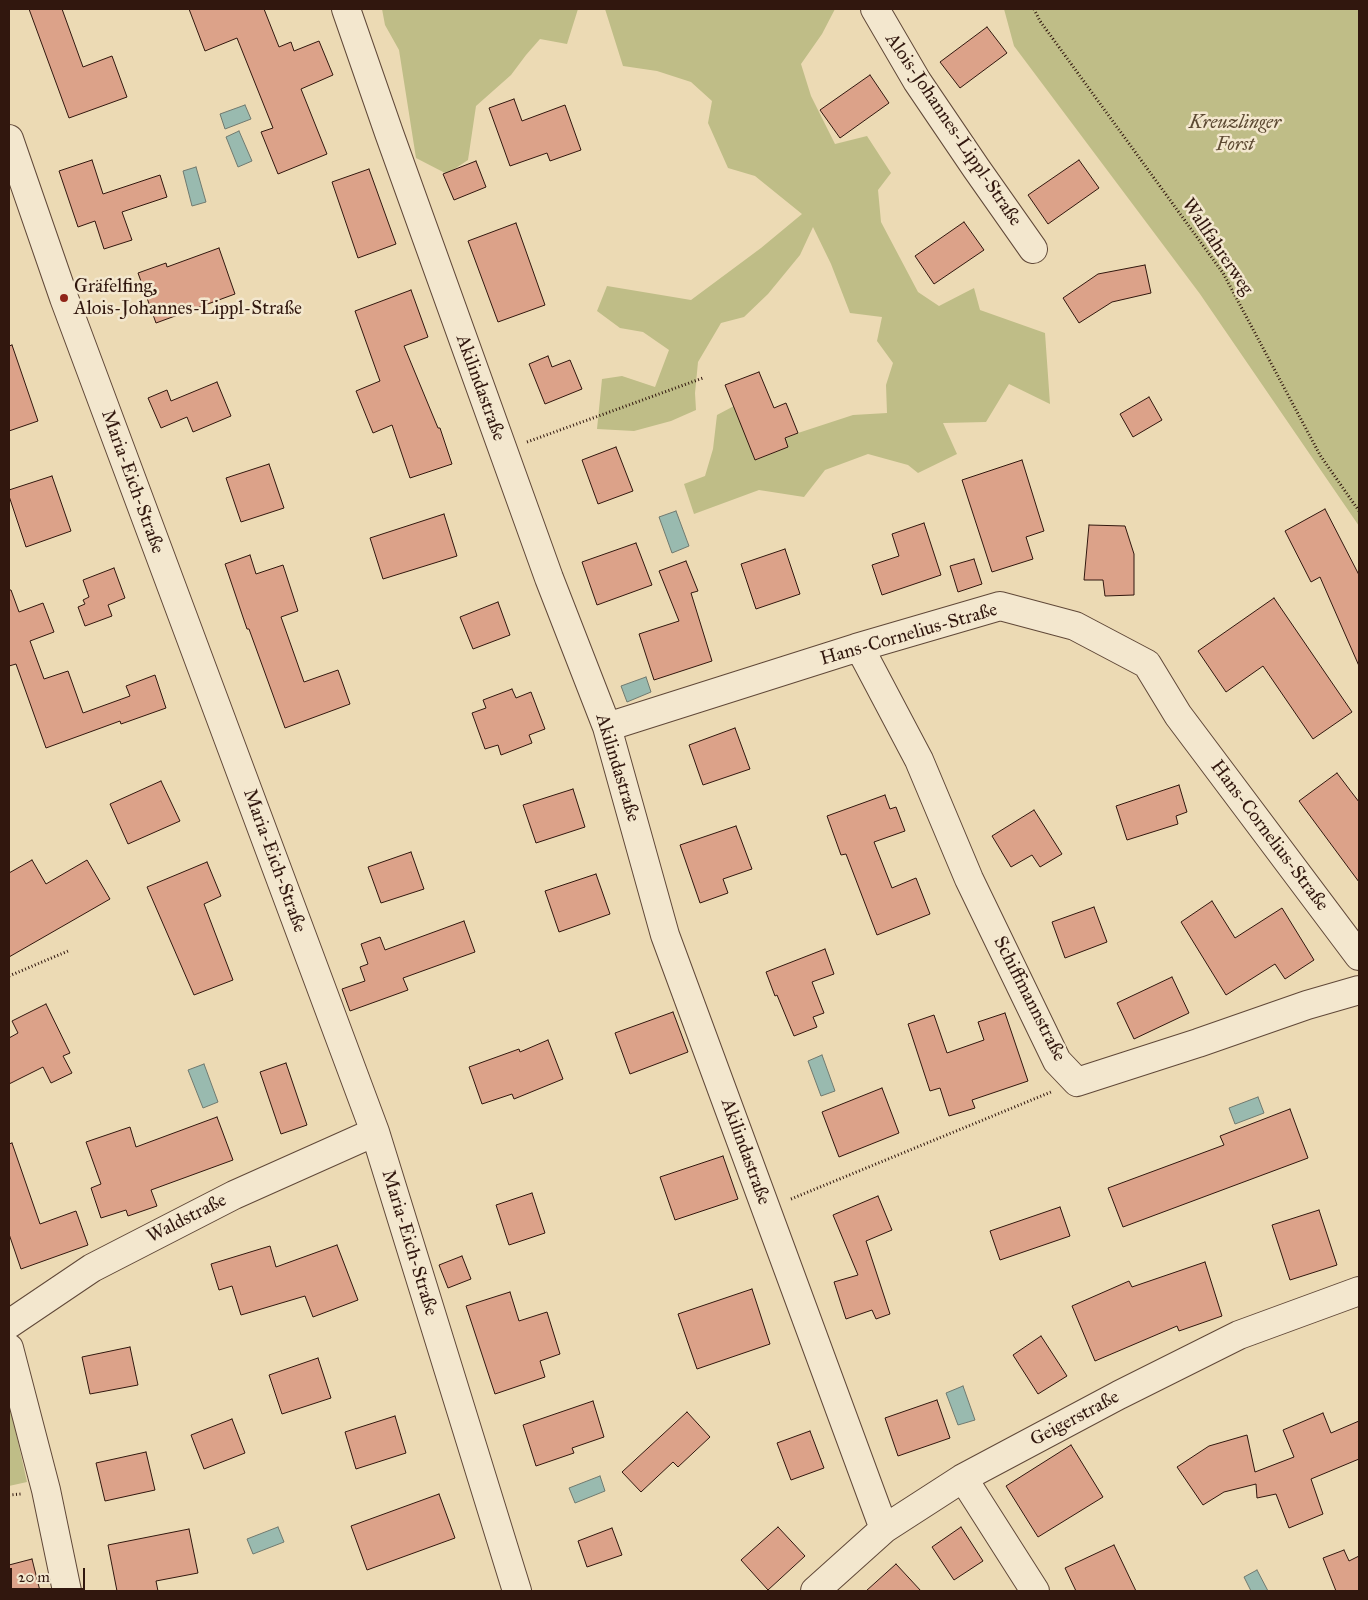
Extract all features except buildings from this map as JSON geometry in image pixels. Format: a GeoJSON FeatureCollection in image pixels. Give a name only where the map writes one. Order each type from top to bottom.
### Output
{"type":"FeatureCollection","features":[{"type":"Feature","properties":{"kind":"street","name":"Akilindastraße"},"geometry":{"type":"LineString","coordinates":[[346,9],[549,578],[607,727],[665,935],[884,1529]]}},
{"type":"Feature","properties":{"kind":"street","name":"Alois-Johannes-Lippl-Straße"},"geometry":{"type":"LineString","coordinates":[[875,9],[922,89],[1033,249]]}},
{"type":"Feature","properties":{"kind":"street","name":"Maria-Eich-Straße"},"geometry":{"type":"LineString","coordinates":[[9,138],[64,298],[375,1132],[517,1591]]}},
{"type":"Feature","properties":{"kind":"street","name":"Hans-Cornelius-Straße"},"geometry":{"type":"LineString","coordinates":[[607,727],[856,648],[1000,606],[1075,626],[1147,664],[1178,715],[1359,956]]}},
{"type":"Feature","properties":{"kind":"street","name":"Schiffmannstraße"},"geometry":{"type":"LineString","coordinates":[[856,648],[863,654],[919,760],[970,879],[1057,1061],[1077,1082],[1198,1044],[1307,1005],[1359,990]]}},
{"type":"Feature","properties":{"kind":"street","name":"Waldstraße"},"geometry":{"type":"LineString","coordinates":[[9,1324],[92,1268],[234,1195],[375,1132]]}},
{"type":"Feature","properties":{"kind":"street","name":"Geigerstraße"},"geometry":{"type":"LineString","coordinates":[[816,1591],[884,1529],[963,1478],[1238,1335],[1359,1291]]}},
{"type":"Feature","properties":{"kind":"street"},"geometry":{"type":"LineString","coordinates":[[9,1348],[46,1490],[67,1591]]}},
{"type":"Feature","properties":{"kind":"street"},"geometry":{"type":"LineString","coordinates":[[963,1478],[1035,1591]]}},
{"type":"Feature","properties":{"kind":"path","name":"Wallfahrerweg"},"geometry":{"type":"LineString","coordinates":[[1034,9],[1040,21],[1223,273],[1320,454],[1359,511]]}},
{"type":"Feature","properties":{"kind":"path"},"geometry":{"type":"LineString","coordinates":[[503,451],[703,378]]}},
{"type":"Feature","properties":{"kind":"path"},"geometry":{"type":"LineString","coordinates":[[9,976],[68,951]]}},
{"type":"Feature","properties":{"kind":"path"},"geometry":{"type":"LineString","coordinates":[[766,1209],[1077,1082]]}},
{"type":"Feature","properties":{"kind":"green space"},"geometry":{"type":"Polygon","coordinates":[[[382,9],[578,9],[567,44],[540,39],[511,75],[476,106],[468,160],[447,174],[416,158],[399,50],[385,25],[382,9]]]}},
{"type":"Feature","properties":{"kind":"green space"},"geometry":{"type":"Polygon","coordinates":[[[605,9],[835,9],[822,34],[801,64],[811,96],[835,144],[867,136],[891,173],[878,190],[881,222],[918,292],[939,306],[974,288],[980,310],[1045,333],[1050,404],[1009,384],[986,422],[943,423],[957,454],[918,473],[908,465],[868,454],[825,470],[804,497],[759,490],[694,514],[684,484],[705,476],[713,449],[717,415],[734,406],[756,460],[788,447],[785,439],[798,433],[853,415],[887,413],[886,385],[893,363],[877,341],[882,317],[850,313],[831,264],[813,227],[800,255],[768,294],[744,317],[721,323],[698,362],[695,393],[696,410],[671,421],[634,431],[597,429],[602,379],[622,376],[655,387],[669,350],[643,332],[620,328],[597,311],[607,286],[691,300],[761,248],[802,214],[755,176],[728,168],[708,123],[712,101],[691,82],[657,71],[623,66],[605,9]]]}},
{"type":"Feature","properties":{"kind":"green space","name":"Kreuzlinger Forst"},"geometry":{"type":"Polygon","coordinates":[[[1004,9],[1359,9],[1359,526],[1200,294],[1014,46],[1004,9]]]}},
{"type":"Feature","properties":{"kind":"green space"},"geometry":{"type":"Polygon","coordinates":[[[9,1401],[27,1482],[9,1486],[9,1401]]]}},
{"type":"Feature","properties":{"kind":"water"},"geometry":{"type":"Polygon","coordinates":[[[245,105],[251,119],[225,129],[220,114],[245,105]]]}},
{"type":"Feature","properties":{"kind":"water"},"geometry":{"type":"Polygon","coordinates":[[[239,131],[252,161],[238,167],[226,137],[239,131]]]}},
{"type":"Feature","properties":{"kind":"water"},"geometry":{"type":"Polygon","coordinates":[[[196,167],[206,202],[192,206],[183,171],[196,167]]]}},
{"type":"Feature","properties":{"kind":"water"},"geometry":{"type":"Polygon","coordinates":[[[676,511],[689,546],[672,553],[659,517],[676,511]]]}},
{"type":"Feature","properties":{"kind":"water"},"geometry":{"type":"Polygon","coordinates":[[[646,677],[651,692],[627,702],[621,686],[646,677]]]}},
{"type":"Feature","properties":{"kind":"water"},"geometry":{"type":"Polygon","coordinates":[[[822,1055],[835,1091],[821,1096],[808,1061],[822,1055]]]}},
{"type":"Feature","properties":{"kind":"water"},"geometry":{"type":"Polygon","coordinates":[[[204,1064],[218,1102],[203,1108],[188,1070],[204,1064]]]}},
{"type":"Feature","properties":{"kind":"water"},"geometry":{"type":"Polygon","coordinates":[[[1258,1097],[1264,1113],[1235,1124],[1229,1108],[1258,1097]]]}},
{"type":"Feature","properties":{"kind":"water"},"geometry":{"type":"Polygon","coordinates":[[[963,1386],[975,1420],[958,1425],[946,1393],[963,1386]]]}},
{"type":"Feature","properties":{"kind":"water"},"geometry":{"type":"Polygon","coordinates":[[[600,1476],[605,1491],[575,1503],[569,1488],[600,1476]]]}},
{"type":"Feature","properties":{"kind":"water"},"geometry":{"type":"Polygon","coordinates":[[[278,1527],[284,1542],[253,1554],[247,1539],[278,1527]]]}},
{"type":"Feature","properties":{"kind":"water"},"geometry":{"type":"Polygon","coordinates":[[[1257,1570],[1268,1591],[1251,1591],[1244,1577],[1257,1570]]]}},
{"type":"Feature","properties":{"kind":"place","name":"Gräfelfing, Alois-Johannes-Lippl-Straße"},"geometry":{"type":"Point","coordinates":[64,298]}}]}
